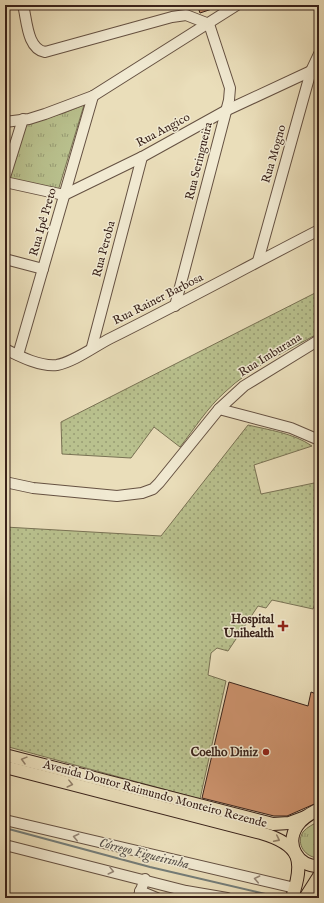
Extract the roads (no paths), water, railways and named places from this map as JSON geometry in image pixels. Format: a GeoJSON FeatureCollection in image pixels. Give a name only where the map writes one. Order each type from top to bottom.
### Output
{"type":"FeatureCollection","features":[{"type":"Feature","properties":{"kind":"main road","name":"Avenida Doutor Raimundo Monteiro Rezende"},"geometry":{"type":"LineString","coordinates":[[5,755],[273,824],[289,823],[305,817]]}},
{"type":"Feature","properties":{"kind":"main road","name":"Avenida Doutor Raimundo Monteiro Rezende"},"geometry":{"type":"LineString","coordinates":[[5,767],[266,834],[286,843],[301,861],[319,866]]}},
{"type":"Feature","properties":{"kind":"main road"},"geometry":{"type":"LineString","coordinates":[[319,809],[305,817],[297,826],[293,836],[299,870],[293,893],[311,894],[319,876]]}},
{"type":"Feature","properties":{"kind":"street"},"geometry":{"type":"LineString","coordinates":[[23,5],[33,45],[39,51],[45,52],[172,17],[186,15],[209,24]]}},
{"type":"Feature","properties":{"kind":"street"},"geometry":{"type":"LineString","coordinates":[[5,122],[45,114],[93,96],[237,5]]}},
{"type":"Feature","properties":{"kind":"street","name":"Rua Seringueira"},"geometry":{"type":"LineString","coordinates":[[175,306],[230,88],[209,24]]}},
{"type":"Feature","properties":{"kind":"street","name":"Rua Mogno"},"geometry":{"type":"LineString","coordinates":[[258,261],[319,54]]}},
{"type":"Feature","properties":{"kind":"street","name":"Rua Angico"},"geometry":{"type":"LineString","coordinates":[[64,195],[142,157],[225,111],[315,71]]}},
{"type":"Feature","properties":{"kind":"street","name":"Rua Ipê Preto"},"geometry":{"type":"LineString","coordinates":[[18,355],[93,96]]}},
{"type":"Feature","properties":{"kind":"street"},"geometry":{"type":"LineString","coordinates":[[5,177],[23,119]]}},
{"type":"Feature","properties":{"kind":"street","name":"Rua Peroba"},"geometry":{"type":"LineString","coordinates":[[92,347],[142,157]]}},
{"type":"Feature","properties":{"kind":"street"},"geometry":{"type":"LineString","coordinates":[[5,182],[64,195]]}},
{"type":"Feature","properties":{"kind":"street","name":"Rua Rainer Barbosa"},"geometry":{"type":"LineString","coordinates":[[5,348],[18,355],[48,365],[57,365],[72,360],[92,347],[175,306],[319,230]]}},
{"type":"Feature","properties":{"kind":"street"},"geometry":{"type":"LineString","coordinates":[[5,259],[42,269]]}},
{"type":"Feature","properties":{"kind":"street","name":"Rua Imburana"},"geometry":{"type":"LineString","coordinates":[[5,482],[33,488],[117,496],[142,493],[153,489],[219,409],[244,386],[319,340]]}},
{"type":"Feature","properties":{"kind":"street"},"geometry":{"type":"LineString","coordinates":[[219,409],[291,428],[319,440]]}},
{"type":"Feature","properties":{"kind":"street"},"geometry":{"type":"LineString","coordinates":[[5,820],[293,893]]}},
{"type":"Feature","properties":{"kind":"street"},"geometry":{"type":"LineString","coordinates":[[5,845],[144,879],[186,891],[223,898]]}},
{"type":"Feature","properties":{"kind":"street"},"geometry":{"type":"LineString","coordinates":[[144,879],[139,894],[157,898]]}},
{"type":"Feature","properties":{"kind":"street"},"geometry":{"type":"LineString","coordinates":[[178,898],[181,893],[186,891]]}},
{"type":"Feature","properties":{"kind":"waterway","name":"Córrego Figueirinha"},"geometry":{"type":"LineString","coordinates":[[5,828],[150,867],[278,897]]}},
{"type":"Feature","properties":{"kind":"place","name":"Hospital Unihealth"},"geometry":{"type":"Point","coordinates":[283,626]}},
{"type":"Feature","properties":{"kind":"place","name":"Coelho Diniz"},"geometry":{"type":"Point","coordinates":[266,752]}}]}
